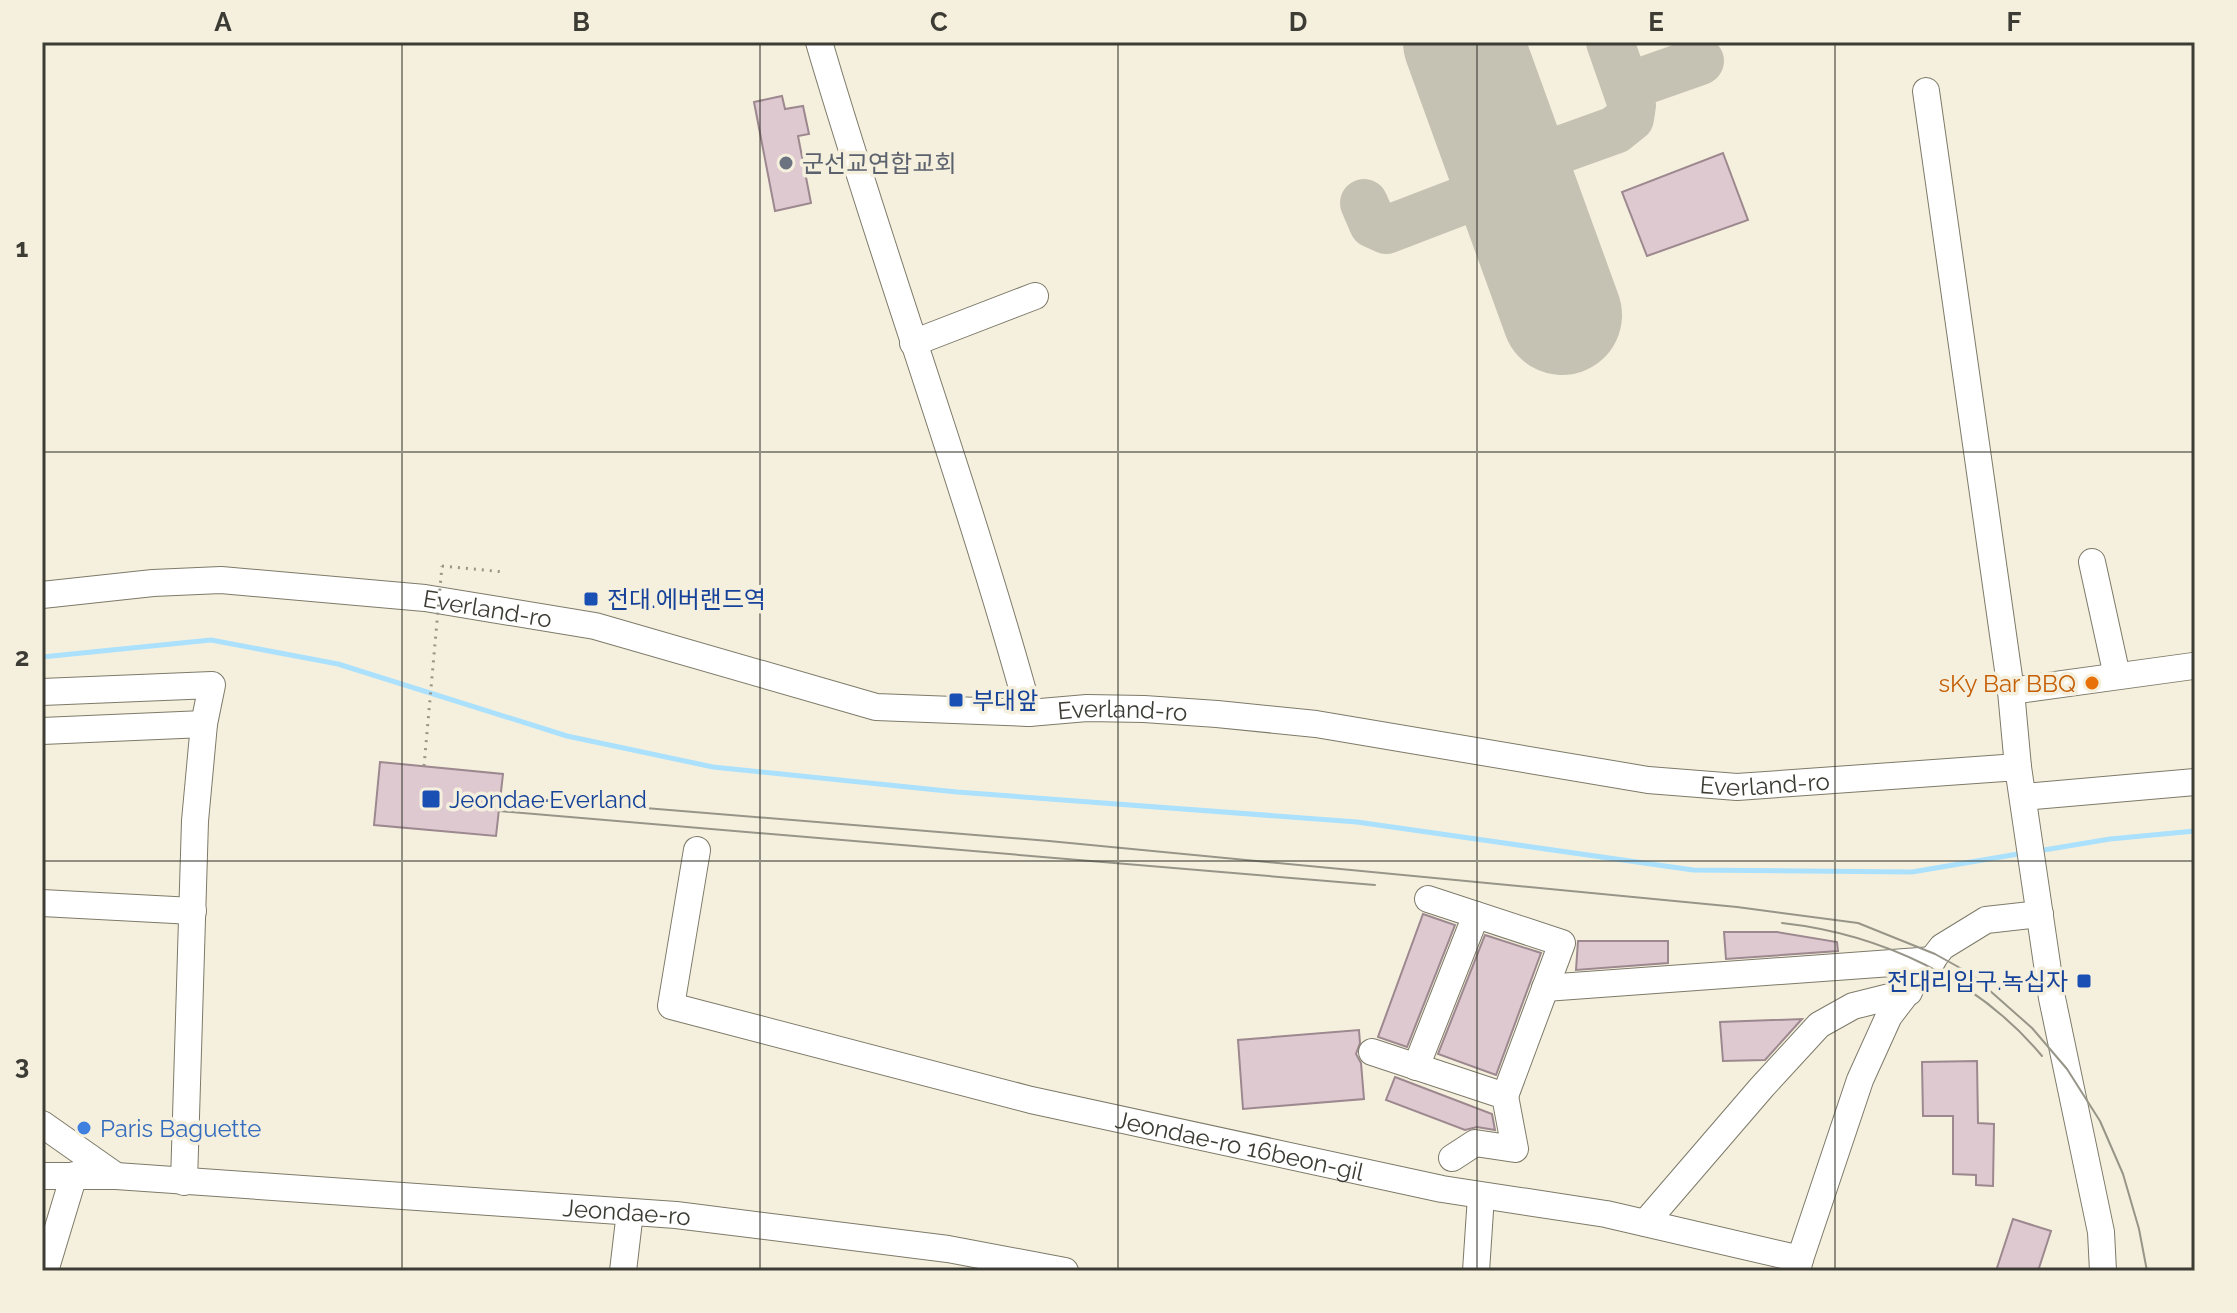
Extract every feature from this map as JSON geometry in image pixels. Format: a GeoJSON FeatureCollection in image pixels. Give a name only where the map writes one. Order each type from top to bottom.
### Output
{"type":"FeatureCollection","features":[{"type":"Feature","properties":{"kind":"street"},"geometry":{"type":"LineString","coordinates":[[819,42],[1000,607],[1029,713]]}},
{"type":"Feature","properties":{"kind":"street"},"geometry":{"type":"LineString","coordinates":[[1926,91],[2052,998],[2101,1232],[2103,1271]]}},
{"type":"Feature","properties":{"kind":"street"},"geometry":{"type":"LineString","coordinates":[[913,343],[1035,296]]}},
{"type":"Feature","properties":{"kind":"street"},"geometry":{"type":"LineString","coordinates":[[2092,562],[2117,676]]}},
{"type":"Feature","properties":{"kind":"street","name":"Everland-ro"},"geometry":{"type":"LineString","coordinates":[[42,595],[153,583],[221,580],[425,598],[595,626],[876,707],[1029,713],[1087,708],[1144,709],[1316,724],[1648,780],[1737,787],[2018,767]]}},
{"type":"Feature","properties":{"kind":"street"},"geometry":{"type":"LineString","coordinates":[[2011,691],[2193,666]]}},
{"type":"Feature","properties":{"kind":"street"},"geometry":{"type":"LineString","coordinates":[[42,692],[212,685],[204,724],[195,821],[184,1182]]}},
{"type":"Feature","properties":{"kind":"street"},"geometry":{"type":"LineString","coordinates":[[42,731],[204,724]]}},
{"type":"Feature","properties":{"kind":"street"},"geometry":{"type":"LineString","coordinates":[[2024,807],[2195,782]]}},
{"type":"Feature","properties":{"kind":"street","name":"Jeondae-ro 16beon-gil"},"geometry":{"type":"LineString","coordinates":[[697,850],[671,1006],[1031,1100],[1481,1196],[1645,1223],[1798,1265]]}},
{"type":"Feature","properties":{"kind":"street"},"geometry":{"type":"LineString","coordinates":[[1428,899],[1562,943],[1505,1096],[1515,1149],[1475,1143],[1452,1158]]}},
{"type":"Feature","properties":{"kind":"street"},"geometry":{"type":"LineString","coordinates":[[42,903],[193,911]]}},
{"type":"Feature","properties":{"kind":"street"},"geometry":{"type":"LineString","coordinates":[[1798,1265],[1860,1080],[1889,1016],[1942,947],[1986,920],[2039,904]]}},
{"type":"Feature","properties":{"kind":"street"},"geometry":{"type":"LineString","coordinates":[[1416,1067],[1476,915]]}},
{"type":"Feature","properties":{"kind":"street"},"geometry":{"type":"LineString","coordinates":[[1545,988],[1933,960]]}},
{"type":"Feature","properties":{"kind":"street"},"geometry":{"type":"LineString","coordinates":[[1645,1223],[1819,1025],[1853,1006],[1909,992]]}},
{"type":"Feature","properties":{"kind":"street"},"geometry":{"type":"LineString","coordinates":[[1372,1052],[1505,1096]]}},
{"type":"Feature","properties":{"kind":"street"},"geometry":{"type":"LineString","coordinates":[[42,1124],[116,1176]]}},
{"type":"Feature","properties":{"kind":"street"},"geometry":{"type":"LineString","coordinates":[[45,1271],[74,1175]]}},
{"type":"Feature","properties":{"kind":"street","name":"Jeondae-ro"},"geometry":{"type":"LineString","coordinates":[[42,1176],[116,1176],[630,1212],[948,1249],[1065,1271]]}},
{"type":"Feature","properties":{"kind":"street"},"geometry":{"type":"LineString","coordinates":[[1476,1271],[1481,1196]]}},
{"type":"Feature","properties":{"kind":"street"},"geometry":{"type":"LineString","coordinates":[[623,1271],[630,1212]]}},
{"type":"Feature","properties":{"kind":"path"},"geometry":{"type":"LineString","coordinates":[[424,766],[442,566],[504,572]]}},
{"type":"Feature","properties":{"kind":"building"},"geometry":{"type":"Polygon","coordinates":[[[782,96],[785,109],[803,106],[809,134],[798,136],[811,203],[775,211],[754,102],[782,96]]]}},
{"type":"Feature","properties":{"kind":"building"},"geometry":{"type":"Polygon","coordinates":[[[1723,153],[1748,220],[1647,256],[1622,192],[1723,153]]]}},
{"type":"Feature","properties":{"kind":"building"},"geometry":{"type":"Polygon","coordinates":[[[380,762],[503,774],[496,836],[374,825],[380,762]]]}},
{"type":"Feature","properties":{"kind":"building"},"geometry":{"type":"Polygon","coordinates":[[[1423,914],[1455,925],[1407,1047],[1378,1037],[1423,914]]]}},
{"type":"Feature","properties":{"kind":"building"},"geometry":{"type":"Polygon","coordinates":[[[1724,932],[1777,932],[1837,942],[1838,951],[1726,959],[1724,932]]]}},
{"type":"Feature","properties":{"kind":"building"},"geometry":{"type":"Polygon","coordinates":[[[1485,935],[1541,953],[1496,1075],[1438,1054],[1485,935]]]}},
{"type":"Feature","properties":{"kind":"building"},"geometry":{"type":"Polygon","coordinates":[[[1578,941],[1668,941],[1668,963],[1576,970],[1578,941]]]}},
{"type":"Feature","properties":{"kind":"building"},"geometry":{"type":"Polygon","coordinates":[[[1802,1019],[1765,1060],[1723,1061],[1720,1022],[1802,1019]]]}},
{"type":"Feature","properties":{"kind":"building"},"geometry":{"type":"Polygon","coordinates":[[[1359,1030],[1360,1043],[1356,1054],[1361,1063],[1364,1099],[1243,1109],[1238,1040],[1359,1030]]]}},
{"type":"Feature","properties":{"kind":"building"},"geometry":{"type":"Polygon","coordinates":[[[1977,1061],[1978,1123],[1994,1124],[1993,1186],[1976,1185],[1976,1175],[1953,1174],[1953,1116],[1923,1116],[1922,1062],[1977,1061]]]}},
{"type":"Feature","properties":{"kind":"building"},"geometry":{"type":"Polygon","coordinates":[[[1395,1077],[1492,1114],[1495,1130],[1477,1127],[1465,1130],[1386,1100],[1395,1077]]]}},
{"type":"Feature","properties":{"kind":"building"},"geometry":{"type":"Polygon","coordinates":[[[2013,1219],[2051,1231],[2038,1271],[1996,1271],[2013,1219]]]}},
{"type":"Feature","properties":{"kind":"waterway"},"geometry":{"type":"LineString","coordinates":[[42,657],[211,640],[338,664],[567,736],[713,767],[957,792],[1357,822],[1693,870],[1912,872],[2024,853]]}},
{"type":"Feature","properties":{"kind":"waterway"},"geometry":{"type":"LineString","coordinates":[[2038,851],[2110,839],[2195,831]]}},
{"type":"Feature","properties":{"kind":"taxiway"},"geometry":{"type":"LineString","coordinates":[[1537,158],[1615,130],[1630,118],[1632,105],[1610,42]]}},
{"type":"Feature","properties":{"kind":"taxiway"},"geometry":{"type":"LineString","coordinates":[[1629,86],[1700,61]]}},
{"type":"Feature","properties":{"kind":"taxiway"},"geometry":{"type":"LineString","coordinates":[[1364,203],[1373,224],[1386,230],[1485,192]]}},
{"type":"Feature","properties":{"kind":"runway"},"geometry":{"type":"LineString","coordinates":[[1463,42],[1562,315]]}},
{"type":"Feature","properties":{"kind":"tram line"},"geometry":{"type":"LineString","coordinates":[[500,796],[1049,841],[1737,907],[1858,923],[1935,954],[1971,974],[2032,1028],[2067,1069],[2100,1121],[2123,1174],[2147,1271]]}},
{"type":"Feature","properties":{"kind":"tram line"},"geometry":{"type":"LineString","coordinates":[[499,811],[1375,885]]}},
{"type":"Feature","properties":{"kind":"tram line"},"geometry":{"type":"LineString","coordinates":[[1782,923],[1855,938],[1925,965],[1988,1004],[2042,1056]]}},
{"type":"Feature","properties":{"kind":"place","name":"군선교연합교회"},"geometry":{"type":"Point","coordinates":[786,163]}},
{"type":"Feature","properties":{"kind":"place","name":"전대.에버랜드역"},"geometry":{"type":"Point","coordinates":[591,599]}},
{"type":"Feature","properties":{"kind":"place","name":"sKy Bar BBQ"},"geometry":{"type":"Point","coordinates":[2092,683]}},
{"type":"Feature","properties":{"kind":"place","name":"부대앞"},"geometry":{"type":"Point","coordinates":[956,700]}},
{"type":"Feature","properties":{"kind":"place","name":"Jeondae·Everland"},"geometry":{"type":"Point","coordinates":[431,799]}},
{"type":"Feature","properties":{"kind":"place","name":"전대리입구.녹십자"},"geometry":{"type":"Point","coordinates":[2084,981]}},
{"type":"Feature","properties":{"kind":"place","name":"Paris Baguette"},"geometry":{"type":"Point","coordinates":[84,1128]}}]}
